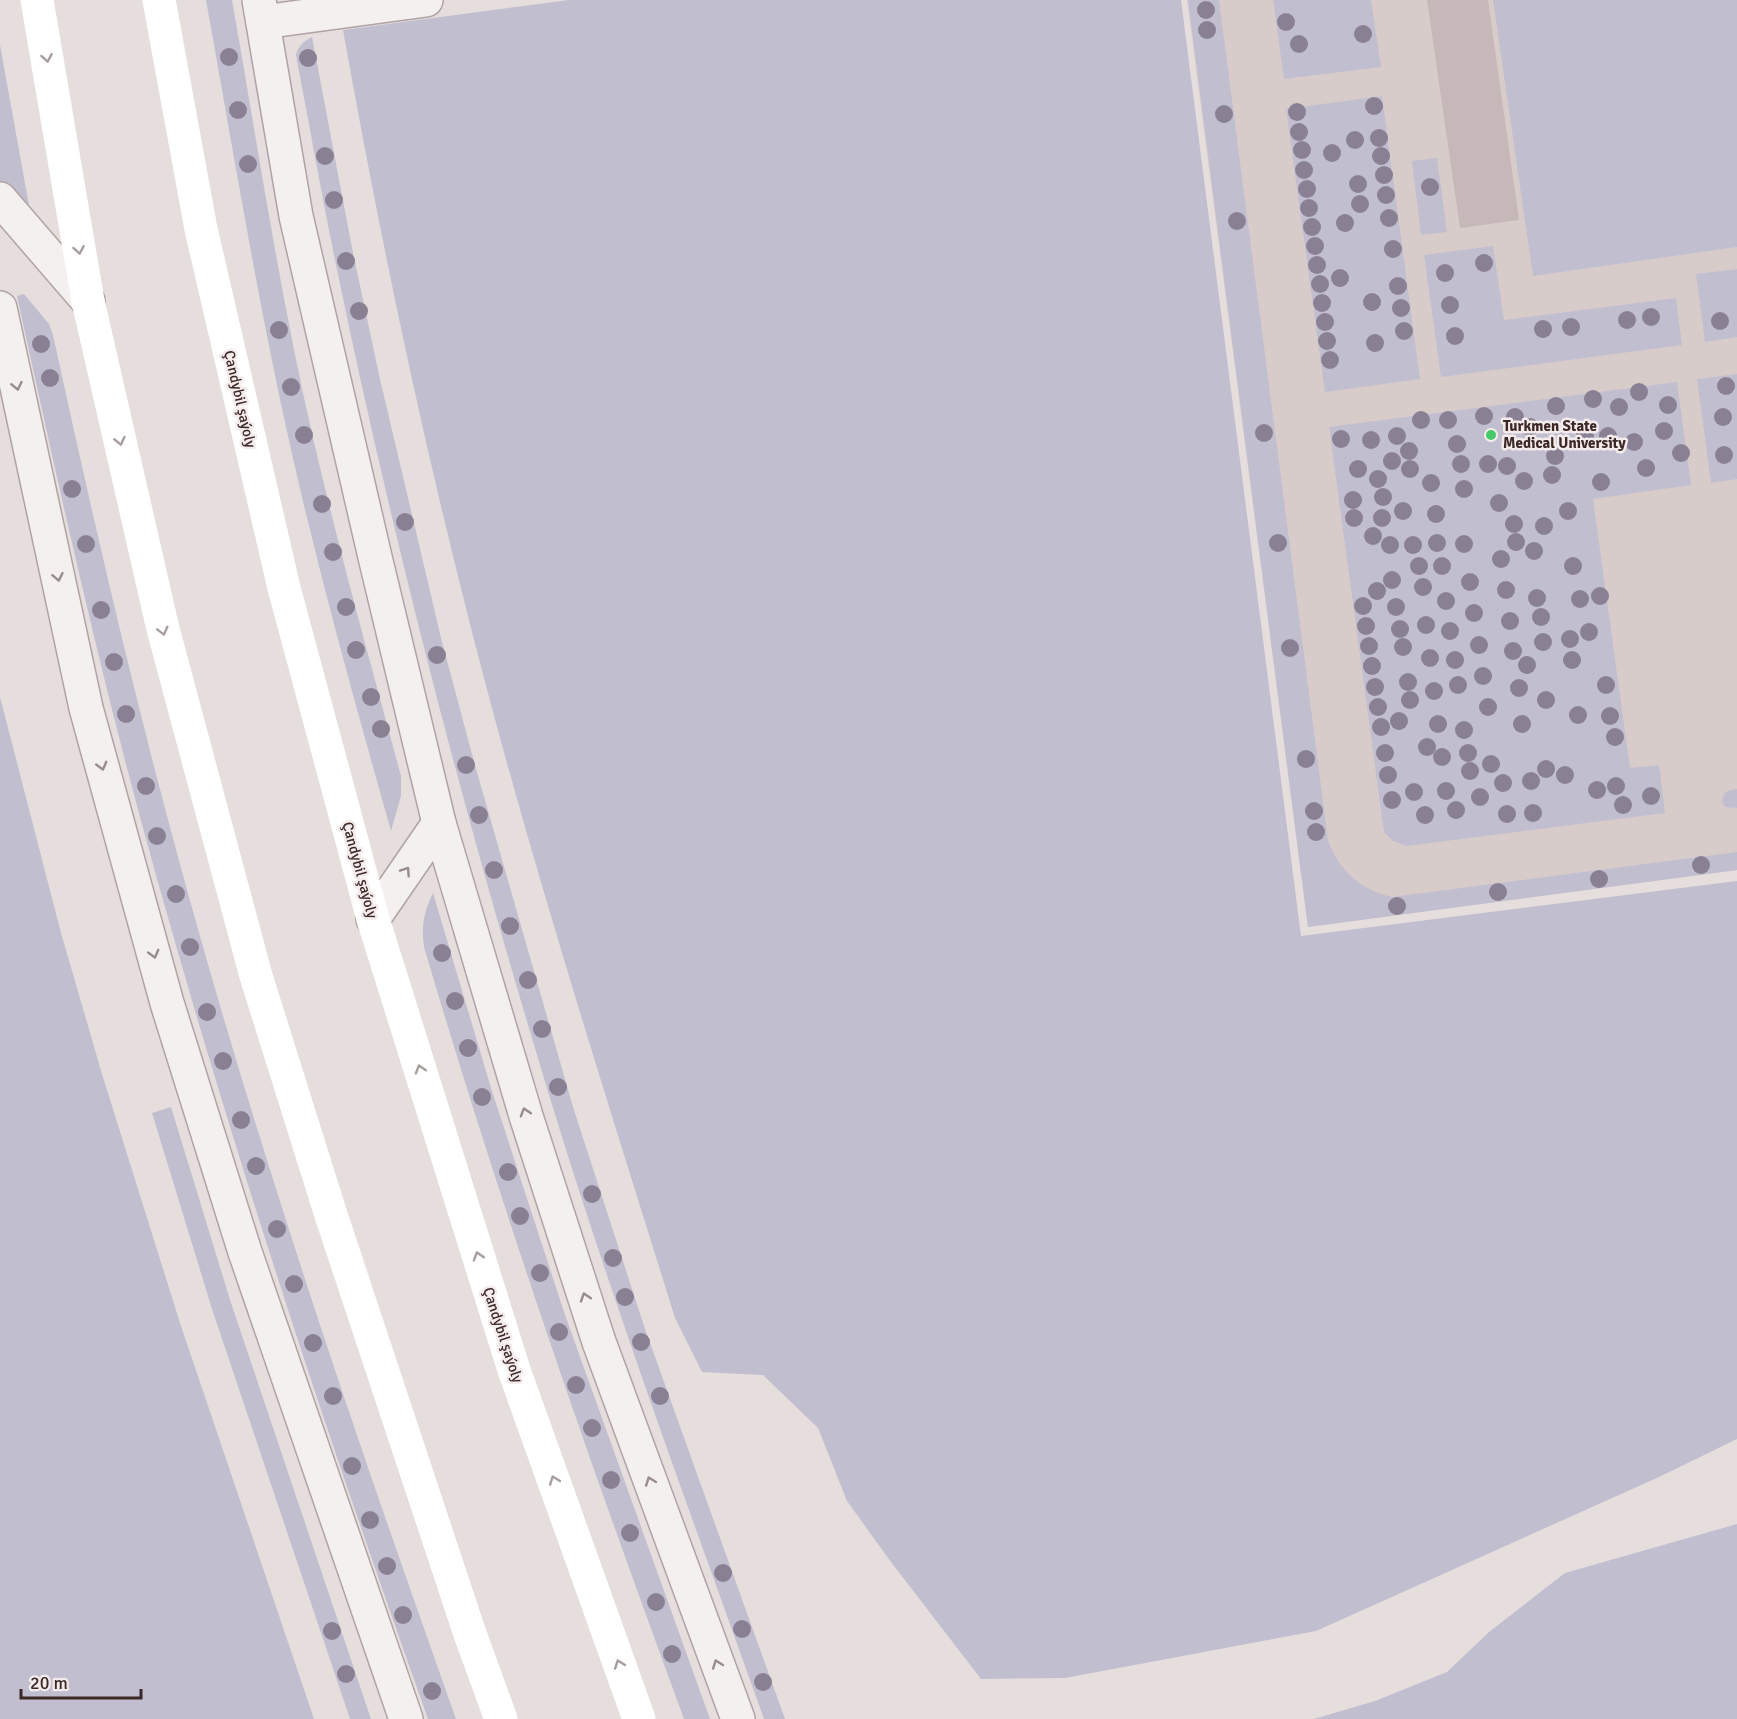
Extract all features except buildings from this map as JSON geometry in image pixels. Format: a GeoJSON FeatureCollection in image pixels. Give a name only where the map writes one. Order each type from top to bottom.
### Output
{"type":"FeatureCollection","features":[{"type":"Feature","properties":{"kind":"main road"},"geometry":{"type":"LineString","coordinates":[[37,0],[88,301],[163,629],[256,976],[331,1215],[470,1634],[501,1719]]}},
{"type":"Feature","properties":{"kind":"main road","name":"Çandybil şaýoly"},"geometry":{"type":"LineString","coordinates":[[159,0],[201,229],[284,588],[374,918],[514,1370],[639,1719]]}},
{"type":"Feature","properties":{"kind":"street"},"geometry":{"type":"LineString","coordinates":[[426,0],[261,11],[296,216],[439,823],[526,1116],[599,1342],[738,1719]]}},
{"type":"Feature","properties":{"kind":"street"},"geometry":{"type":"LineString","coordinates":[[0,199],[88,301]]}},
{"type":"Feature","properties":{"kind":"street"},"geometry":{"type":"LineString","coordinates":[[0,308],[86,708],[167,1003],[245,1252],[406,1719]]}},
{"type":"Feature","properties":{"kind":"street"},"geometry":{"type":"LineString","coordinates":[[374,918],[439,823]]}},
{"type":"Feature","properties":{"kind":"shaded area"},"geometry":{"type":"Polygon","coordinates":[[[206,0],[232,0],[280,277],[302,387],[334,526],[401,776],[401,796],[391,831],[325,591],[290,445],[256,279],[206,0]]]}},
{"type":"Feature","properties":{"kind":"shaded area"},"geometry":{"type":"Polygon","coordinates":[[[569,0],[1181,0],[1301,936],[1737,881],[1737,1439],[1659,1477],[1316,1631],[1065,1678],[981,1679],[847,1501],[818,1428],[763,1375],[702,1372],[675,1318],[569,976],[495,718],[453,557],[418,407],[386,257],[343,30],[569,0]]]}},
{"type":"Feature","properties":{"kind":"shaded area","name":"Turkmen State Medical University"},"geometry":{"type":"Polygon","coordinates":[[[1187,0],[1737,0],[1737,870],[1308,927],[1187,0]]]}},
{"type":"Feature","properties":{"kind":"shaded area"},"geometry":{"type":"Polygon","coordinates":[[[1188,0],[1219,0],[1328,840],[1338,861],[1361,884],[1392,897],[1737,852],[1737,870],[1308,927],[1188,0]]]}},
{"type":"Feature","properties":{"kind":"shaded area"},"geometry":{"type":"Polygon","coordinates":[[[1273,0],[1371,0],[1381,67],[1284,79],[1273,0]]]}},
{"type":"Feature","properties":{"kind":"shaded area"},"geometry":{"type":"Polygon","coordinates":[[[1493,0],[1737,0],[1737,247],[1533,276],[1493,0]]]}},
{"type":"Feature","properties":{"kind":"shaded area"},"geometry":{"type":"Polygon","coordinates":[[[312,37],[353,253],[380,379],[442,642],[476,769],[573,1107],[645,1329],[785,1719],[764,1719],[629,1340],[554,1111],[462,794],[382,475],[335,260],[296,55],[302,44],[312,37]]]}},
{"type":"Feature","properties":{"kind":"shaded area"},"geometry":{"type":"Polygon","coordinates":[[[0,45],[32,222],[0,181],[0,45]]]}},
{"type":"Feature","properties":{"kind":"shaded area"},"geometry":{"type":"Polygon","coordinates":[[[1382,96],[1420,379],[1325,392],[1286,109],[1382,96]]]}},
{"type":"Feature","properties":{"kind":"shaded area"},"geometry":{"type":"Polygon","coordinates":[[[1437,158],[1447,232],[1421,235],[1412,161],[1437,158]]]}},
{"type":"Feature","properties":{"kind":"shaded area"},"geometry":{"type":"Polygon","coordinates":[[[1493,246],[1504,320],[1676,298],[1682,345],[1441,377],[1424,255],[1493,246]]]}},
{"type":"Feature","properties":{"kind":"shaded area"},"geometry":{"type":"Polygon","coordinates":[[[1737,269],[1737,337],[1705,342],[1696,274],[1737,269]]]}},
{"type":"Feature","properties":{"kind":"shaded area"},"geometry":{"type":"Polygon","coordinates":[[[24,294],[49,324],[53,335],[144,727],[208,966],[241,1075],[344,1398],[456,1719],[428,1719],[318,1402],[216,1083],[154,868],[98,655],[17,296],[24,294]]]}},
{"type":"Feature","properties":{"kind":"shaded area"},"geometry":{"type":"Polygon","coordinates":[[[1737,374],[1737,479],[1711,483],[1697,379],[1737,374]]]}},
{"type":"Feature","properties":{"kind":"shaded area"},"geometry":{"type":"Polygon","coordinates":[[[1677,382],[1691,485],[1593,499],[1630,768],[1659,765],[1665,813],[1407,846],[1393,841],[1384,832],[1329,427],[1677,382]]]}},
{"type":"Feature","properties":{"kind":"shaded area"},"geometry":{"type":"Polygon","coordinates":[[[0,697],[61,933],[102,1074],[180,1323],[314,1719],[0,1719],[0,697]]]}},
{"type":"Feature","properties":{"kind":"shaded area"},"geometry":{"type":"Polygon","coordinates":[[[1737,789],[1737,808],[1725,807],[1722,801],[1724,794],[1737,789]]]}},
{"type":"Feature","properties":{"kind":"shaded area"},"geometry":{"type":"Polygon","coordinates":[[[433,893],[491,1088],[565,1315],[710,1719],[684,1719],[515,1239],[424,947],[424,919],[433,893]]]}},
{"type":"Feature","properties":{"kind":"shaded area"},"geometry":{"type":"Polygon","coordinates":[[[171,1107],[231,1303],[371,1719],[350,1719],[212,1309],[152,1113],[171,1107]]]}},
{"type":"Feature","properties":{"kind":"shaded area"},"geometry":{"type":"Polygon","coordinates":[[[1737,1524],[1737,1719],[1314,1719],[1375,1701],[1447,1672],[1489,1632],[1565,1573],[1737,1524]]]}},
{"type":"Feature","properties":{"kind":"place","name":"Turkmen State Medical University"},"geometry":{"type":"Point","coordinates":[1491,435]}}]}
